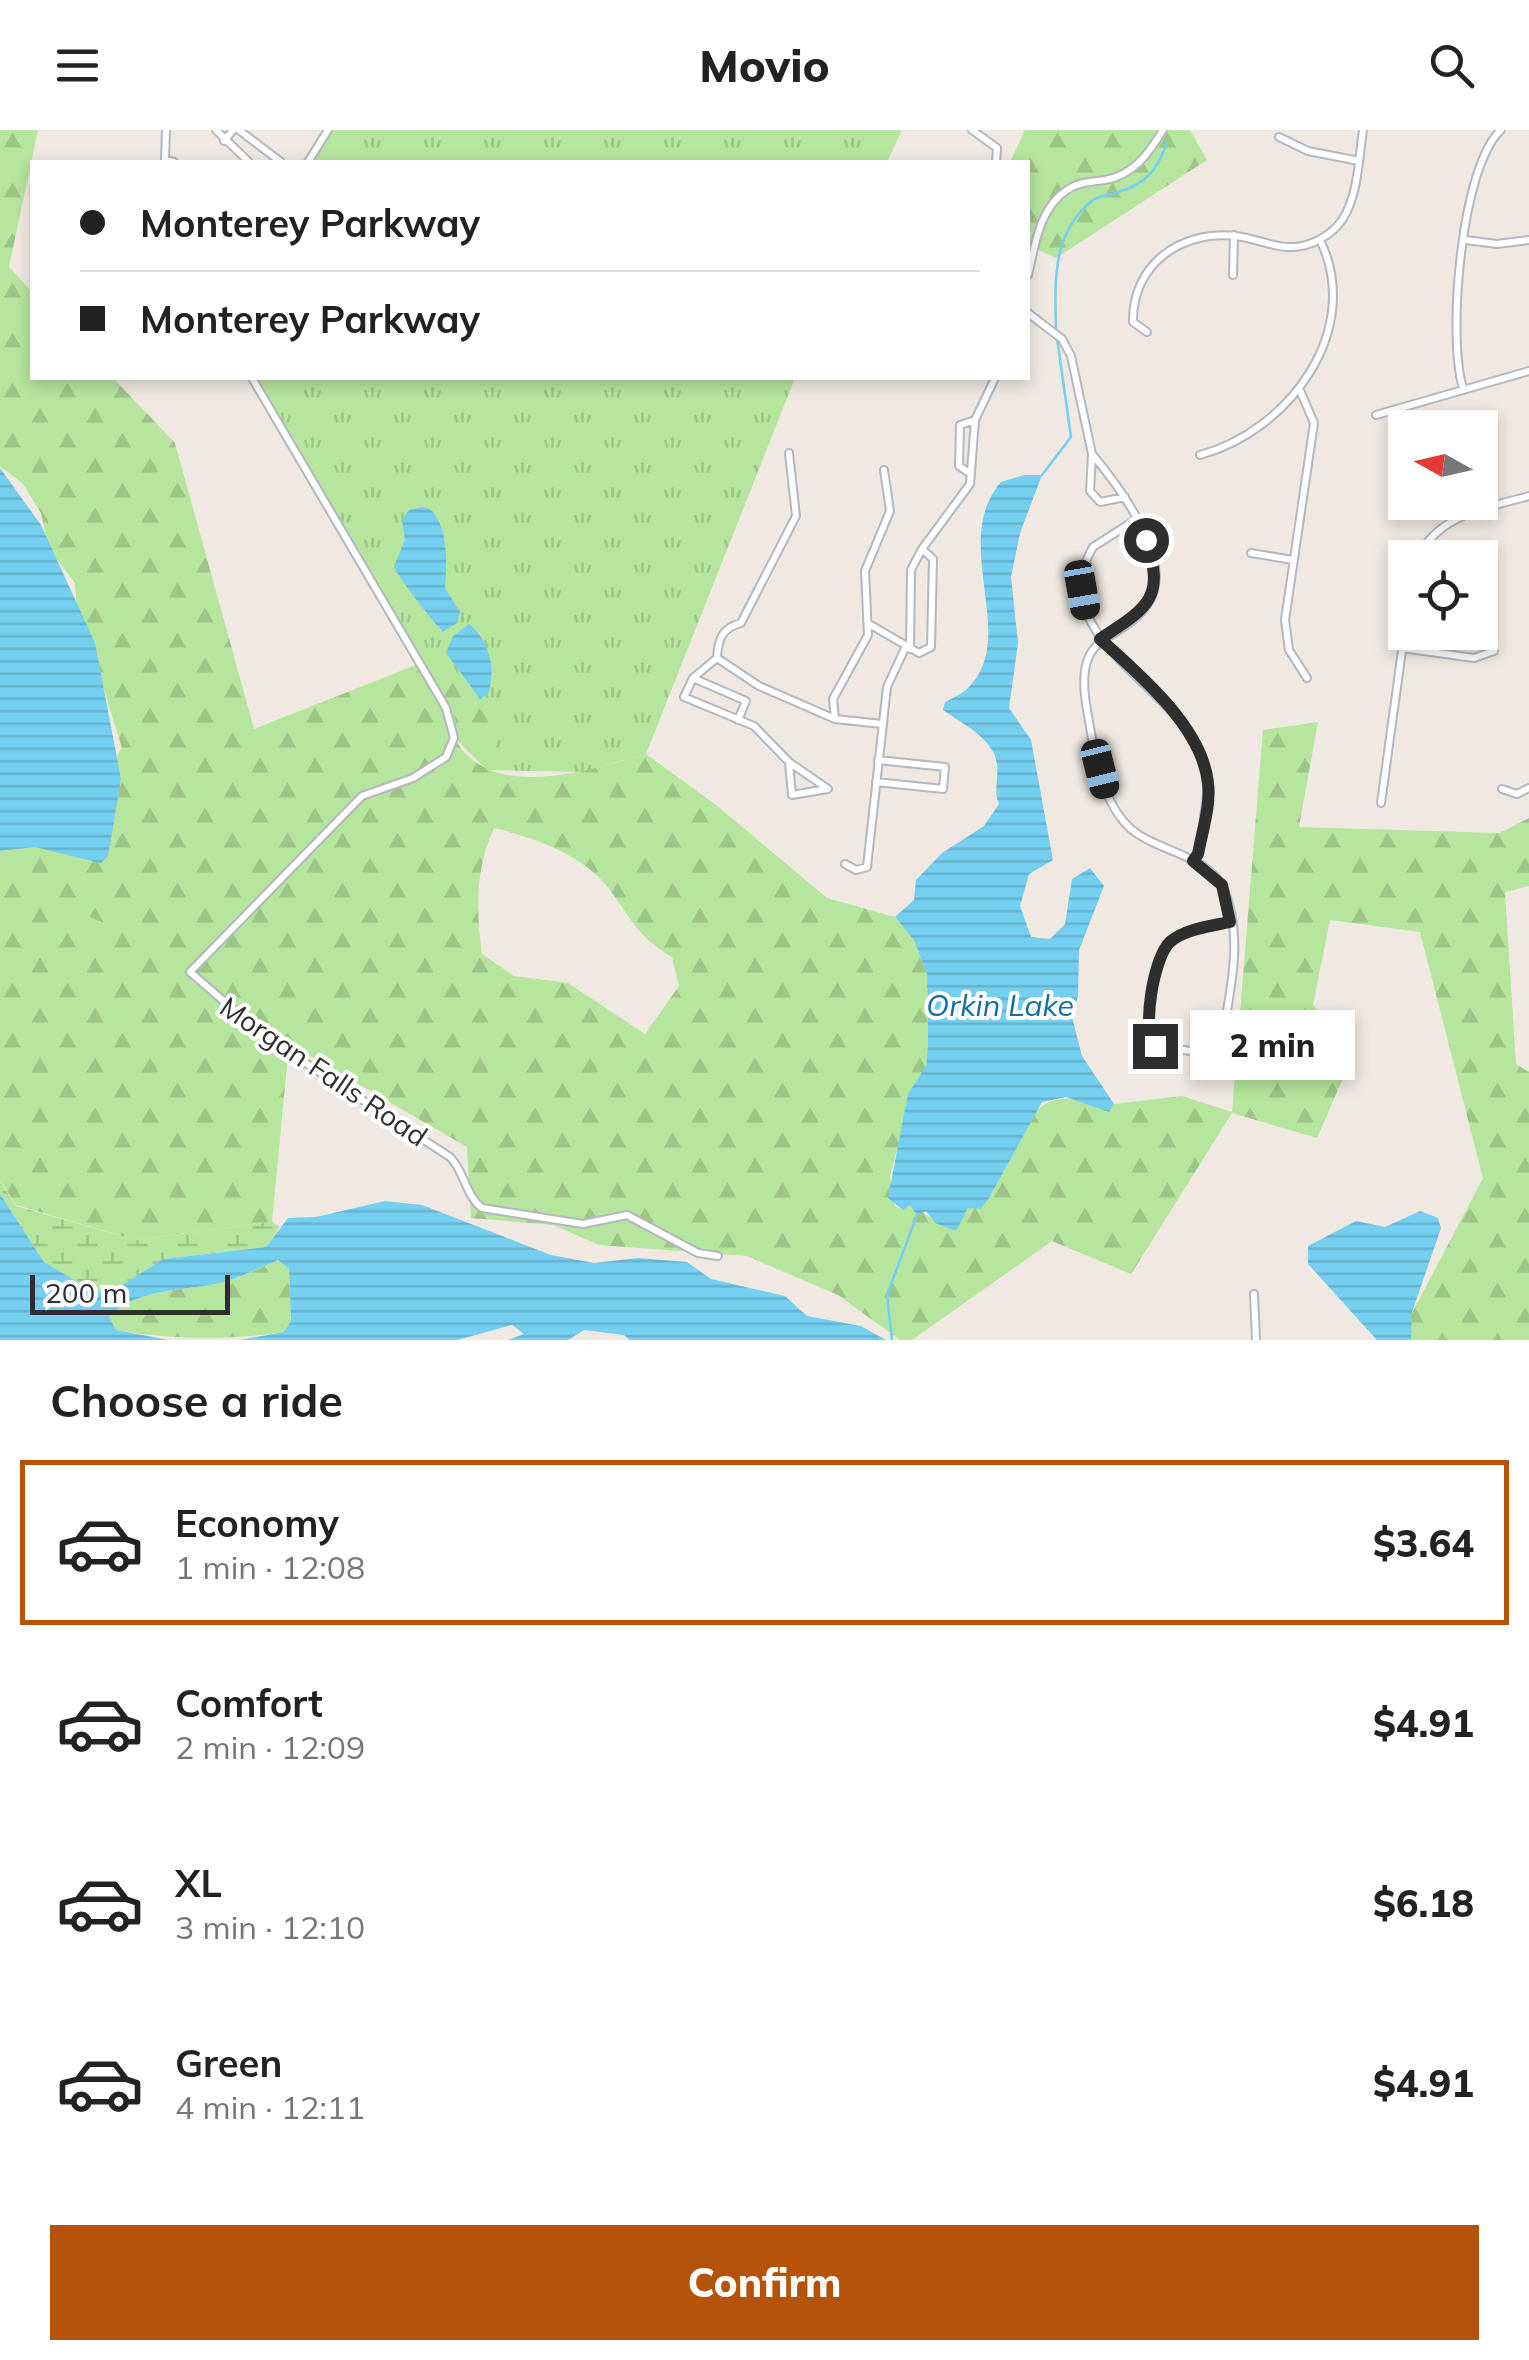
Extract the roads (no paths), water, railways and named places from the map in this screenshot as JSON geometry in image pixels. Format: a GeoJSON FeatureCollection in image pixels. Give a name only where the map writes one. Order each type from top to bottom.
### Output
{"type":"FeatureCollection","features":[{"type":"Feature","properties":{"kind":"street"},"geometry":{"type":"LineString","coordinates":[[165,160],[166,130]]}},
{"type":"Feature","properties":{"kind":"street"},"geometry":{"type":"LineString","coordinates":[[216,130],[247,160]]}},
{"type":"Feature","properties":{"kind":"street"},"geometry":{"type":"LineString","coordinates":[[224,141],[236,130],[278,160]]}},
{"type":"Feature","properties":{"kind":"street"},"geometry":{"type":"LineString","coordinates":[[309,160],[328,130]]}},
{"type":"Feature","properties":{"kind":"street"},"geometry":{"type":"LineString","coordinates":[[972,130],[997,148],[996,160]]}},
{"type":"Feature","properties":{"kind":"street"},"geometry":{"type":"LineString","coordinates":[[1030,267],[1042,222],[1059,196],[1084,182],[1128,171],[1147,157],[1163,130]]}},
{"type":"Feature","properties":{"kind":"street"},"geometry":{"type":"LineString","coordinates":[[1147,332],[1133,322],[1132,298],[1149,266],[1190,242],[1234,235],[1290,247],[1320,240],[1342,220],[1363,130]]}},
{"type":"Feature","properties":{"kind":"street"},"geometry":{"type":"LineString","coordinates":[[1463,388],[1453,332],[1466,240],[1478,166],[1501,130]]}},
{"type":"Feature","properties":{"kind":"street"},"geometry":{"type":"LineString","coordinates":[[1280,138],[1308,151],[1358,161]]}},
{"type":"Feature","properties":{"kind":"street"},"geometry":{"type":"LineString","coordinates":[[1233,275],[1234,235]]}},
{"type":"Feature","properties":{"kind":"street"},"geometry":{"type":"LineString","coordinates":[[1200,454],[1234,442],[1299,388],[1324,352],[1336,285],[1320,240]]}},
{"type":"Feature","properties":{"kind":"street"},"geometry":{"type":"LineString","coordinates":[[1466,240],[1497,244],[1529,240]]}},
{"type":"Feature","properties":{"kind":"street"},"geometry":{"type":"LineString","coordinates":[[1030,315],[1062,339],[1071,356],[1092,454],[1088,480],[1094,498],[1110,504],[1125,497]]}},
{"type":"Feature","properties":{"kind":"street"},"geometry":{"type":"LineString","coordinates":[[1376,416],[1529,372]]}},
{"type":"Feature","properties":{"kind":"street","name":"Morgan Falls Road"},"geometry":{"type":"LineString","coordinates":[[253,380],[446,708],[454,738],[446,757],[427,771],[362,796],[190,972],[264,1036],[450,1157],[462,1170],[472,1199],[482,1208],[583,1224],[628,1215],[698,1252],[718,1256]]}},
{"type":"Feature","properties":{"kind":"street"},"geometry":{"type":"LineString","coordinates":[[845,864],[856,870],[867,867],[887,687],[908,648],[911,570],[970,484],[975,420],[994,380]]}},
{"type":"Feature","properties":{"kind":"street"},"geometry":{"type":"LineString","coordinates":[[1299,388],[1314,423],[1285,620],[1290,650],[1306,678]]}},
{"type":"Feature","properties":{"kind":"street"},"geometry":{"type":"LineString","coordinates":[[972,474],[958,466],[957,431],[975,420]]}},
{"type":"Feature","properties":{"kind":"street"},"geometry":{"type":"LineString","coordinates":[[788,762],[792,795],[828,789],[788,762],[754,726],[684,697],[693,678],[718,658],[722,635],[728,626],[741,623],[796,516],[790,453]]}},
{"type":"Feature","properties":{"kind":"street"},"geometry":{"type":"LineString","coordinates":[[1092,454],[1125,497],[1154,563],[1154,590],[1141,612],[1100,639],[1086,664],[1084,690],[1108,797],[1137,834],[1193,861],[1222,885],[1230,922],[1232,958],[1219,1055],[1155,1046],[1148,1025],[1164,948],[1178,936],[1230,922]]}},
{"type":"Feature","properties":{"kind":"street"},"geometry":{"type":"LineString","coordinates":[[835,718],[833,699],[868,634],[865,571],[890,511],[884,470]]}},
{"type":"Feature","properties":{"kind":"street"},"geometry":{"type":"LineString","coordinates":[[1430,540],[1452,520],[1529,496]]}},
{"type":"Feature","properties":{"kind":"street"},"geometry":{"type":"LineString","coordinates":[[1137,519],[1100,540],[1088,557],[1082,590],[1090,624],[1100,639],[1157,696],[1200,750],[1209,784],[1198,854],[1193,861]]}},
{"type":"Feature","properties":{"kind":"street"},"geometry":{"type":"LineString","coordinates":[[868,624],[919,653],[931,647],[933,559],[922,549]]}},
{"type":"Feature","properties":{"kind":"street"},"geometry":{"type":"LineString","coordinates":[[1251,554],[1293,560]]}},
{"type":"Feature","properties":{"kind":"street"},"geometry":{"type":"LineString","coordinates":[[1381,803],[1402,650]]}},
{"type":"Feature","properties":{"kind":"street"},"geometry":{"type":"LineString","coordinates":[[1416,650],[1474,658],[1494,651]]}},
{"type":"Feature","properties":{"kind":"street"},"geometry":{"type":"LineString","coordinates":[[718,658],[759,686],[835,718],[882,724]]}},
{"type":"Feature","properties":{"kind":"street"},"geometry":{"type":"LineString","coordinates":[[693,678],[746,702],[738,720]]}},
{"type":"Feature","properties":{"kind":"street"},"geometry":{"type":"LineString","coordinates":[[876,782],[943,789],[945,767],[878,760]]}},
{"type":"Feature","properties":{"kind":"street"},"geometry":{"type":"LineString","coordinates":[[1502,789],[1517,794],[1529,788]]}},
{"type":"Feature","properties":{"kind":"street"},"geometry":{"type":"LineString","coordinates":[[1254,1294],[1256,1340]]}},
{"type":"Feature","properties":{"kind":"water"},"geometry":{"type":"Polygon","coordinates":[[[0,468],[41,525],[95,643],[121,779],[108,856],[101,863],[35,847],[0,851],[0,468]]]}},
{"type":"Feature","properties":{"kind":"water","name":"Orkin Lake"},"geometry":{"type":"Polygon","coordinates":[[[1024,475],[1042,475],[1020,533],[1011,577],[1018,643],[1009,708],[1031,740],[1053,860],[1029,874],[1020,906],[1031,937],[1050,939],[1065,924],[1072,879],[1090,868],[1104,886],[1079,950],[1078,996],[1072,1017],[1082,1056],[1114,1104],[1109,1112],[1066,1097],[1042,1102],[989,1198],[981,1209],[968,1208],[956,1231],[935,1223],[926,1211],[917,1215],[910,1205],[903,1210],[888,1198],[908,1094],[926,1066],[928,1045],[927,974],[914,940],[895,917],[914,900],[916,880],[942,853],[984,826],[999,804],[995,755],[977,733],[943,710],[945,702],[966,690],[981,669],[988,645],[981,561],[981,533],[987,506],[1001,482],[1024,475]]]}},
{"type":"Feature","properties":{"kind":"water"},"geometry":{"type":"Polygon","coordinates":[[[430,509],[441,525],[445,588],[460,612],[457,623],[443,632],[394,566],[405,540],[402,520],[409,510],[430,509]]]}},
{"type":"Feature","properties":{"kind":"water"},"geometry":{"type":"Polygon","coordinates":[[[469,624],[482,639],[491,665],[488,694],[480,699],[446,653],[453,636],[469,624]]]}},
{"type":"Feature","properties":{"kind":"water"},"geometry":{"type":"Polygon","coordinates":[[[0,1194],[44,1262],[95,1292],[114,1290],[163,1259],[266,1247],[288,1218],[316,1217],[385,1201],[422,1205],[551,1255],[594,1263],[638,1258],[687,1262],[711,1279],[785,1296],[807,1316],[861,1326],[886,1340],[630,1340],[624,1335],[584,1330],[568,1340],[508,1340],[524,1334],[512,1325],[457,1340],[240,1340],[284,1332],[291,1321],[289,1269],[278,1260],[227,1281],[149,1295],[109,1317],[116,1330],[168,1340],[0,1340],[0,1194]]]}},
{"type":"Feature","properties":{"kind":"water"},"geometry":{"type":"Polygon","coordinates":[[[1420,1211],[1438,1218],[1441,1228],[1412,1312],[1411,1340],[1377,1340],[1308,1264],[1308,1246],[1356,1221],[1385,1227],[1420,1211]]]}},
{"type":"Feature","properties":{"kind":"waterway"},"geometry":{"type":"LineString","coordinates":[[1056,330],[1058,260],[1069,228],[1093,200],[1135,186],[1149,175],[1167,142]]}},
{"type":"Feature","properties":{"kind":"waterway"},"geometry":{"type":"LineString","coordinates":[[1042,475],[1071,437],[1057,338]]}},
{"type":"Feature","properties":{"kind":"waterway"},"geometry":{"type":"LineString","coordinates":[[892,1340],[887,1295],[917,1215]]}}]}
